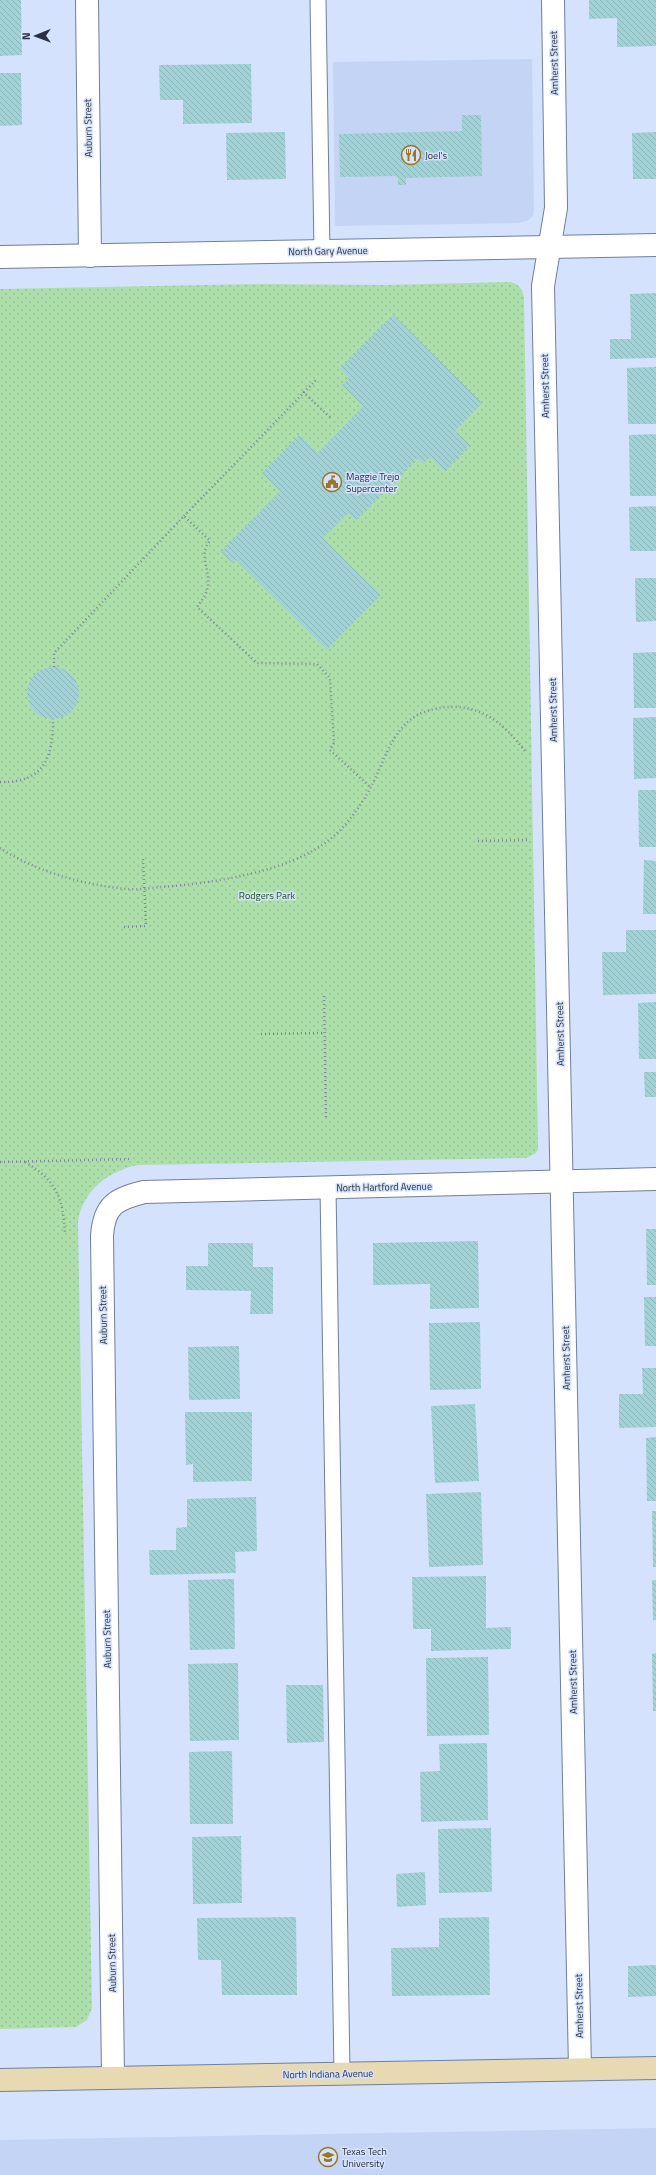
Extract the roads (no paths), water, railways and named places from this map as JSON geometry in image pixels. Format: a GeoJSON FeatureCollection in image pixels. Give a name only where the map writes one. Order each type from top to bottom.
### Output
{"type":"FeatureCollection","features":[{"type":"Feature","properties":{"kind":"main road","name":"North Indiana Avenue"},"geometry":{"type":"LineString","coordinates":[[0,2080],[656,2068]]}},
{"type":"Feature","properties":{"kind":"street","name":"Auburn Street"},"geometry":{"type":"LineString","coordinates":[[87,0],[90,256]]}},
{"type":"Feature","properties":{"kind":"street","name":"Amherst Street"},"geometry":{"type":"LineString","coordinates":[[553,0],[556,208],[543,286],[563,1182],[580,2069]]}},
{"type":"Feature","properties":{"kind":"street","name":"North Gary Avenue"},"geometry":{"type":"LineString","coordinates":[[0,257],[656,245]]}},
{"type":"Feature","properties":{"kind":"street","name":"North Hartford Avenue"},"geometry":{"type":"LineString","coordinates":[[113,1203],[122,1198],[144,1192],[656,1179]]}},
{"type":"Feature","properties":{"kind":"street","name":"Auburn Street"},"geometry":{"type":"LineString","coordinates":[[113,1203],[103,1222],[102,1236],[113,2077]]}},
{"type":"Feature","properties":{"kind":"lane"},"geometry":{"type":"LineString","coordinates":[[318,0],[322,252]]}},
{"type":"Feature","properties":{"kind":"lane"},"geometry":{"type":"LineString","coordinates":[[328,1188],[342,2073]]}},
{"type":"Feature","properties":{"kind":"place","name":"Joel's"},"geometry":{"type":"Point","coordinates":[411,155]}},
{"type":"Feature","properties":{"kind":"place","name":"Maggie Trejo Supercenter"},"geometry":{"type":"Point","coordinates":[332,482]}},
{"type":"Feature","properties":{"kind":"place","name":"Texas Tech University"},"geometry":{"type":"Point","coordinates":[328,2157]}},
{"type":"Feature","properties":{"kind":"park label","name":"Rodgers Park"},"geometry":{"type":"Point","coordinates":[267,895]}}]}
